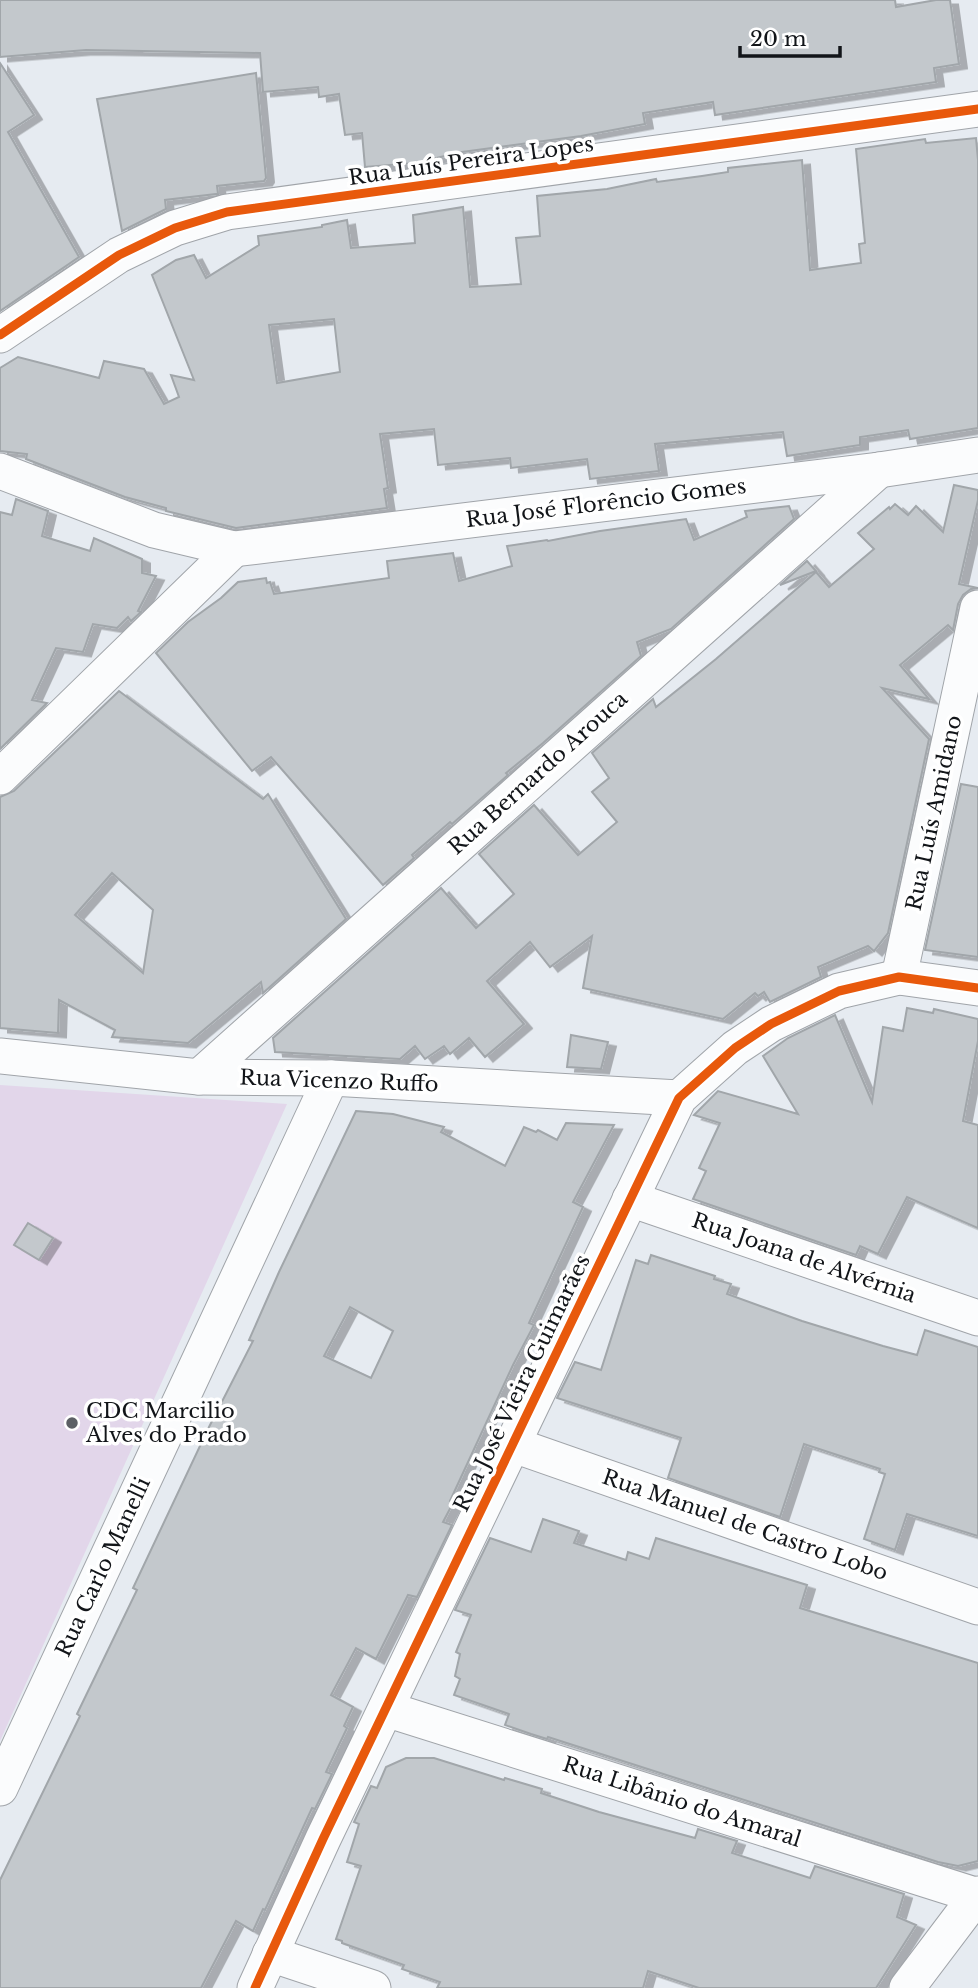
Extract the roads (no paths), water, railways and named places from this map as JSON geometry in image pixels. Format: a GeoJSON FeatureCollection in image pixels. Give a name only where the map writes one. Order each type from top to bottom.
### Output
{"type":"FeatureCollection","features":[{"type":"Feature","properties":{"kind":"street","name":"Rua Luís Pereira Lopes"},"geometry":{"type":"LineString","coordinates":[[0,335],[119,255],[175,228],[227,212],[978,109]]}},
{"type":"Feature","properties":{"kind":"street","name":"Rua José Florêncio Gomes"},"geometry":{"type":"LineString","coordinates":[[0,471],[154,530],[234,550],[879,470],[978,455]]}},
{"type":"Feature","properties":{"kind":"street","name":"Rua Bernardo Arouca"},"geometry":{"type":"LineString","coordinates":[[199,1077],[879,470]]}},
{"type":"Feature","properties":{"kind":"street"},"geometry":{"type":"LineString","coordinates":[[0,777],[234,550]]}},
{"type":"Feature","properties":{"kind":"street","name":"Rua Luís Amidano"},"geometry":{"type":"LineString","coordinates":[[899,977],[978,608]]}},
{"type":"Feature","properties":{"kind":"street","name":"Rua José Vieira Guimarães"},"geometry":{"type":"LineString","coordinates":[[255,1988],[511,1444],[679,1098],[735,1048],[771,1024],[839,992],[899,977],[978,988]]}},
{"type":"Feature","properties":{"kind":"street","name":"Rua Vicenzo Ruffo"},"geometry":{"type":"LineString","coordinates":[[0,1056],[199,1077],[331,1078],[679,1098]]}},
{"type":"Feature","properties":{"kind":"street","name":"Rua Carlo Manelli"},"geometry":{"type":"LineString","coordinates":[[0,1788],[331,1078]]}},
{"type":"Feature","properties":{"kind":"street","name":"Rua Joana de Alvérnia"},"geometry":{"type":"LineString","coordinates":[[630,1199],[978,1318]]}},
{"type":"Feature","properties":{"kind":"street","name":"Rua Manuel de Castro Lobo"},"geometry":{"type":"LineString","coordinates":[[511,1444],[978,1607]]}},
{"type":"Feature","properties":{"kind":"street","name":"Rua Libânio do Amaral"},"geometry":{"type":"LineString","coordinates":[[386,1709],[978,1895]]}},
{"type":"Feature","properties":{"kind":"street"},"geometry":{"type":"LineString","coordinates":[[907,1988],[978,1895]]}},
{"type":"Feature","properties":{"kind":"street"},"geometry":{"type":"LineString","coordinates":[[270,1954],[373,1988]]}},
{"type":"Feature","properties":{"kind":"place","name":"CDC Marcilio Alves do Prado"},"geometry":{"type":"Point","coordinates":[72,1423]}}]}
